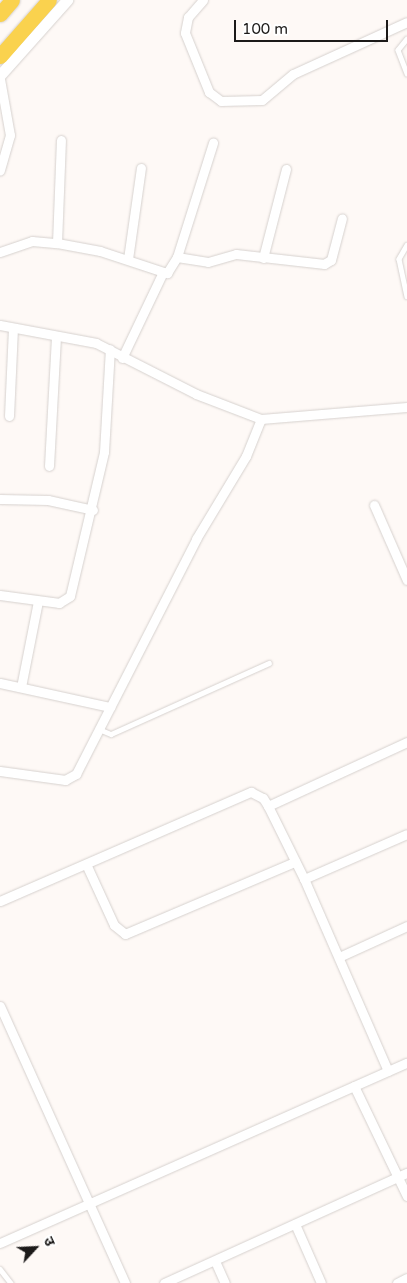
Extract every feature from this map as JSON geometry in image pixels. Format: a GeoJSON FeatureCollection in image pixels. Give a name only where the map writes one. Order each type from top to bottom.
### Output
{"type":"FeatureCollection","features":[{"type":"Feature","properties":{"kind":"highway"},"geometry":{"type":"LineString","coordinates":[[0,14],[12,0]]}},
{"type":"Feature","properties":{"kind":"highway"},"geometry":{"type":"LineString","coordinates":[[0,56],[49,0]]}},
{"type":"Feature","properties":{"kind":"street"},"geometry":{"type":"LineString","coordinates":[[0,75],[68,0]]}},
{"type":"Feature","properties":{"kind":"street"},"geometry":{"type":"LineString","coordinates":[[203,0],[188,17],[185,33],[210,92],[221,101],[262,100],[293,74],[407,22]]}},
{"type":"Feature","properties":{"kind":"street"},"geometry":{"type":"LineString","coordinates":[[0,79],[10,135],[0,171]]}},
{"type":"Feature","properties":{"kind":"street"},"geometry":{"type":"LineString","coordinates":[[57,243],[61,140]]}},
{"type":"Feature","properties":{"kind":"street"},"geometry":{"type":"LineString","coordinates":[[0,252],[32,241],[57,243],[128,259],[163,272],[172,270],[213,143]]}},
{"type":"Feature","properties":{"kind":"street"},"geometry":{"type":"LineString","coordinates":[[128,259],[141,168]]}},
{"type":"Feature","properties":{"kind":"street"},"geometry":{"type":"LineString","coordinates":[[263,258],[286,169]]}},
{"type":"Feature","properties":{"kind":"street"},"geometry":{"type":"LineString","coordinates":[[177,257],[208,262],[236,254],[328,263],[342,218]]}},
{"type":"Feature","properties":{"kind":"street"},"geometry":{"type":"LineString","coordinates":[[122,358],[163,272]]}},
{"type":"Feature","properties":{"kind":"street"},"geometry":{"type":"LineString","coordinates":[[0,325],[56,337],[81,339],[110,349],[122,358],[220,405],[261,419],[407,407]]}},
{"type":"Feature","properties":{"kind":"street"},"geometry":{"type":"LineString","coordinates":[[9,416],[13,328]]}},
{"type":"Feature","properties":{"kind":"street"},"geometry":{"type":"LineString","coordinates":[[49,466],[56,337]]}},
{"type":"Feature","properties":{"kind":"street"},"geometry":{"type":"LineString","coordinates":[[0,595],[38,601],[67,600],[93,510],[106,432],[110,349]]}},
{"type":"Feature","properties":{"kind":"street"},"geometry":{"type":"LineString","coordinates":[[0,771],[70,778],[99,729],[196,539],[246,456],[261,419]]}},
{"type":"Feature","properties":{"kind":"street"},"geometry":{"type":"LineString","coordinates":[[0,499],[48,500],[93,510]]}},
{"type":"Feature","properties":{"kind":"street"},"geometry":{"type":"LineString","coordinates":[[374,505],[407,580]]}},
{"type":"Feature","properties":{"kind":"street"},"geometry":{"type":"LineString","coordinates":[[21,687],[38,601]]}},
{"type":"Feature","properties":{"kind":"street"},"geometry":{"type":"LineString","coordinates":[[0,683],[110,707]]}},
{"type":"Feature","properties":{"kind":"street"},"geometry":{"type":"LineString","coordinates":[[268,806],[406,745]]}},
{"type":"Feature","properties":{"kind":"street"},"geometry":{"type":"LineString","coordinates":[[0,901],[244,793],[258,794],[268,806],[304,880],[388,1071]]}},
{"type":"Feature","properties":{"kind":"street"},"geometry":{"type":"LineString","coordinates":[[304,880],[407,834]]}},
{"type":"Feature","properties":{"kind":"street"},"geometry":{"type":"LineString","coordinates":[[86,864],[114,925],[125,934],[295,862]]}},
{"type":"Feature","properties":{"kind":"street"},"geometry":{"type":"LineString","coordinates":[[339,957],[407,926]]}},
{"type":"Feature","properties":{"kind":"street"},"geometry":{"type":"LineString","coordinates":[[0,1006],[125,1283]]}},
{"type":"Feature","properties":{"kind":"street"},"geometry":{"type":"LineString","coordinates":[[0,1243],[90,1206],[407,1063]]}},
{"type":"Feature","properties":{"kind":"street"},"geometry":{"type":"LineString","coordinates":[[354,1086],[407,1196]]}},
{"type":"Feature","properties":{"kind":"street"},"geometry":{"type":"LineString","coordinates":[[164,1283],[407,1173]]}},
{"type":"Feature","properties":{"kind":"street"},"geometry":{"type":"LineString","coordinates":[[295,1224],[320,1283]]}},
{"type":"Feature","properties":{"kind":"street"},"geometry":{"type":"LineString","coordinates":[[215,1261],[225,1283]]}},
{"type":"Feature","properties":{"kind":"street"},"geometry":{"type":"LineString","coordinates":[[397,1283],[407,1278]]}},
{"type":"Feature","properties":{"kind":"lane"},"geometry":{"type":"LineString","coordinates":[[407,39],[398,50],[407,73]]}},
{"type":"Feature","properties":{"kind":"lane"},"geometry":{"type":"LineString","coordinates":[[407,244],[399,259],[407,296]]}},
{"type":"Feature","properties":{"kind":"lane"},"geometry":{"type":"LineString","coordinates":[[99,729],[111,734],[269,663]]}},
{"type":"Feature","properties":{"kind":"lane"},"geometry":{"type":"LineString","coordinates":[[0,1269],[11,1283]]}}]}
